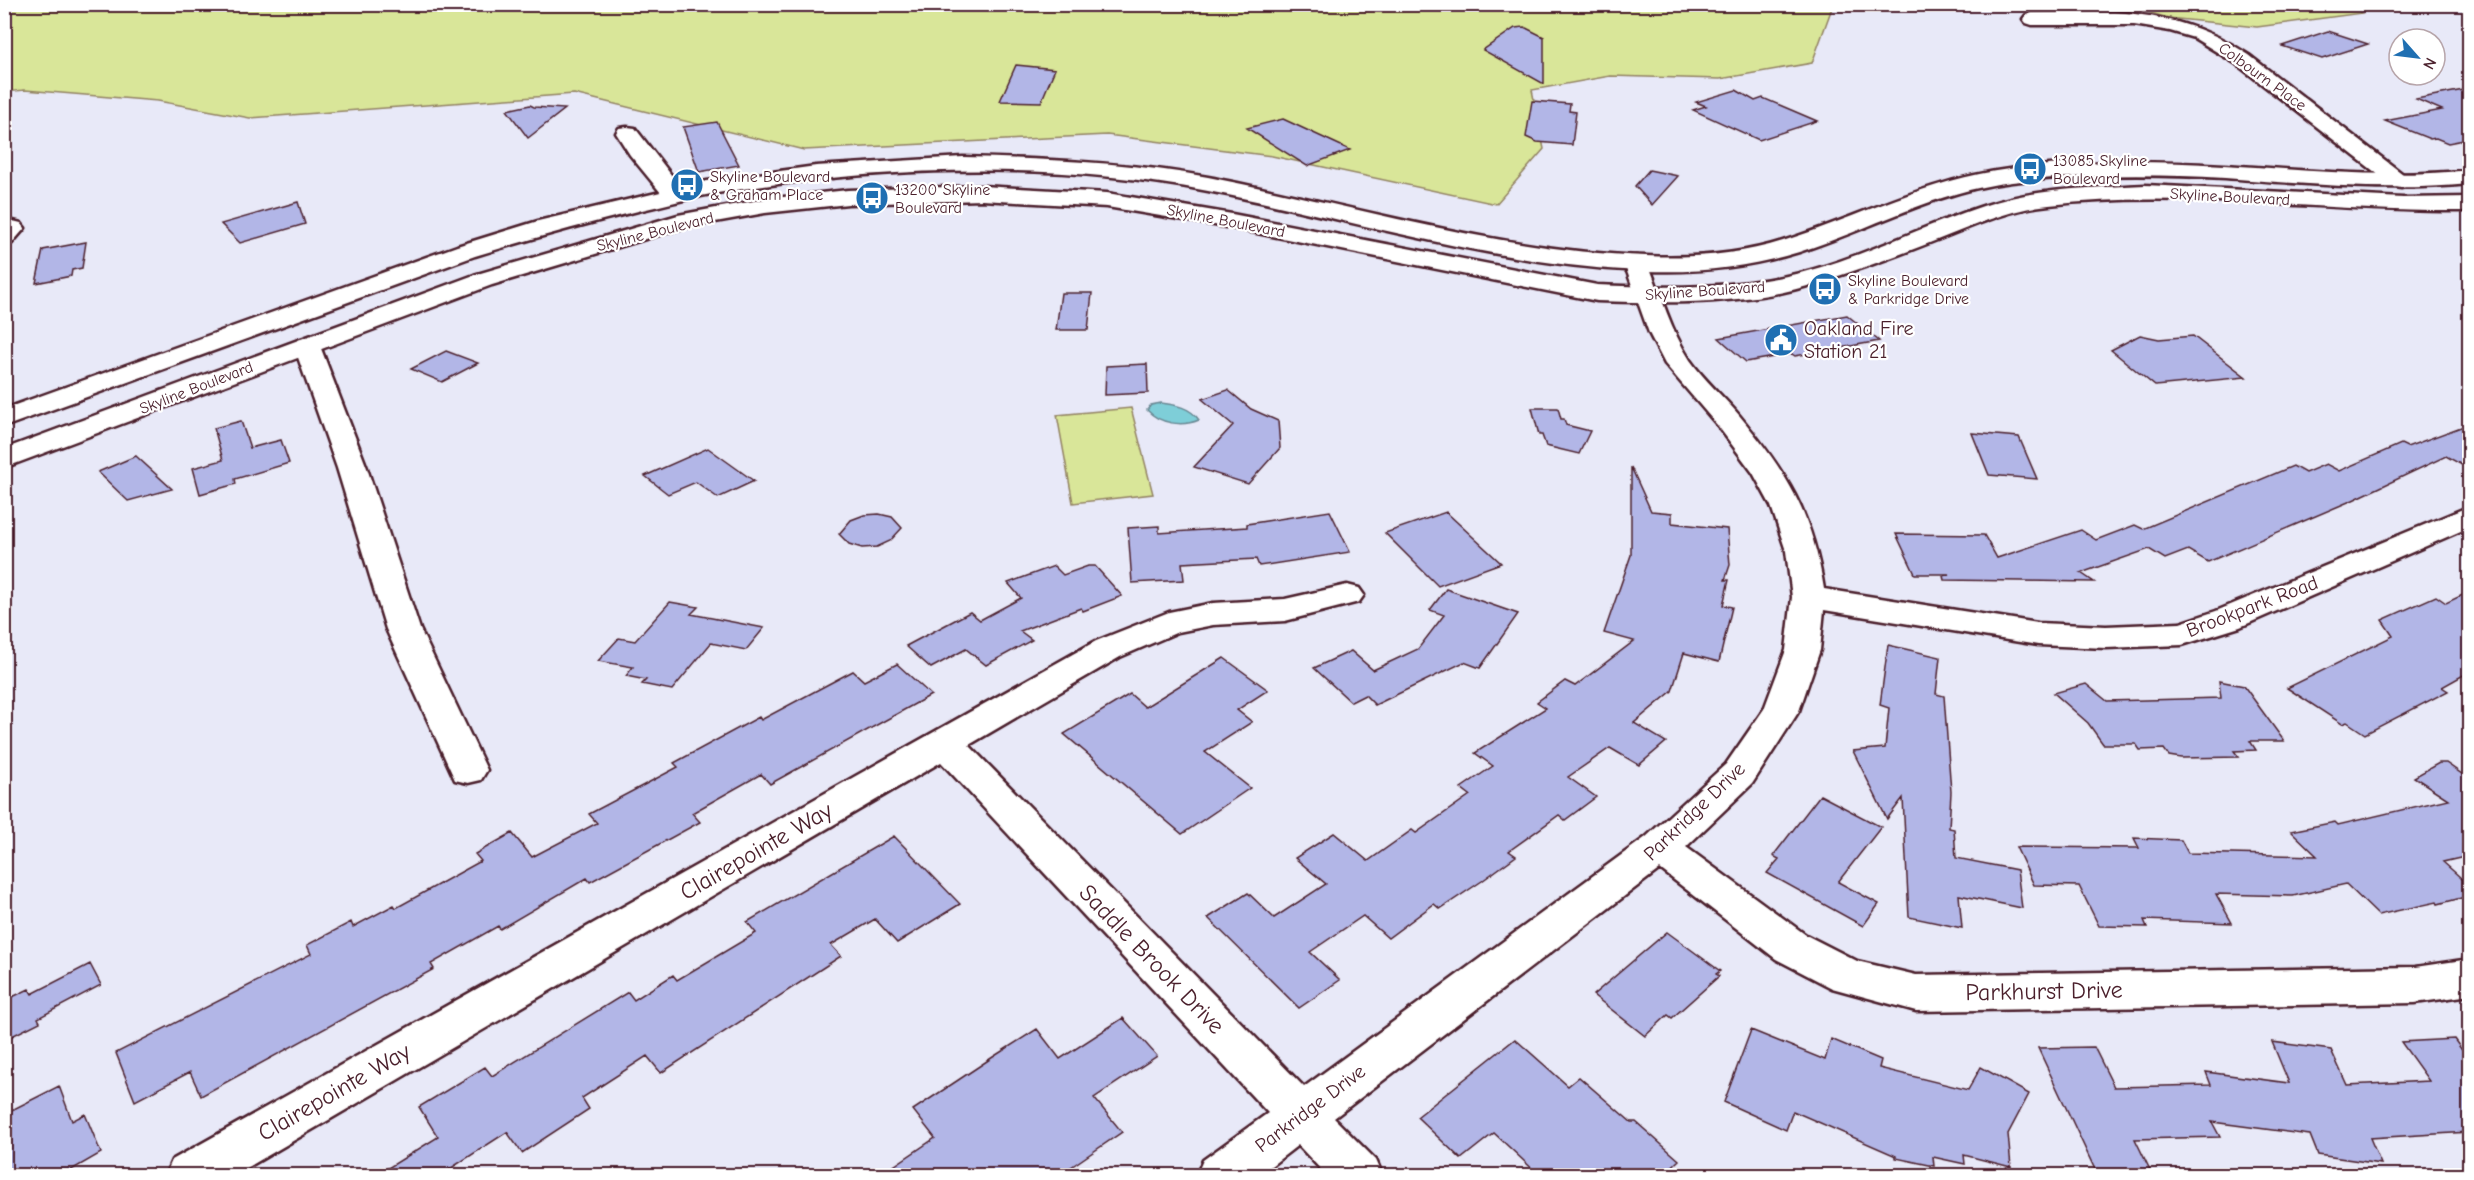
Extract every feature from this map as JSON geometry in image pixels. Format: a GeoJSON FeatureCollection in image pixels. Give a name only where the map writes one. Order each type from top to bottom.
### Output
{"type":"FeatureCollection","features":[{"type":"Feature","properties":{"kind":"main road","name":"Colbourn Place"},"geometry":{"type":"LineString","coordinates":[[2032,19],[2082,17],[2158,23],[2217,42],[2401,181]]}},
{"type":"Feature","properties":{"kind":"main road"},"geometry":{"type":"LineString","coordinates":[[627,133],[674,194]]}},
{"type":"Feature","properties":{"kind":"main road","name":"Skyline Boulevard"},"geometry":{"type":"LineString","coordinates":[[4,419],[466,251],[546,226],[674,194],[816,173],[963,164],[1031,165],[1146,175],[1203,183],[1507,248],[1551,255],[1636,263],[1723,262],[1750,257],[1851,225],[1948,188],[2009,175],[2077,170],[2130,170],[2226,172],[2401,181],[2469,177]]}},
{"type":"Feature","properties":{"kind":"main road","name":"Skyline Boulevard"},"geometry":{"type":"LineString","coordinates":[[4,459],[483,280],[668,225],[765,206],[848,197],[982,193],[1107,200],[1220,219],[1535,282],[1597,292],[1649,295],[1741,291],[1806,279],[1880,254],[1993,210],[2047,198],[2145,192],[2403,205],[2469,204]]}},
{"type":"Feature","properties":{"kind":"main road","name":"Parkridge Drive"},"geometry":{"type":"LineString","coordinates":[[1220,1176],[1660,848],[1739,774],[1781,711],[1803,650],[1809,597],[1802,551],[1786,506],[1767,471],[1728,420],[1678,364],[1662,333],[1636,263]]}},
{"type":"Feature","properties":{"kind":"main road"},"geometry":{"type":"LineString","coordinates":[[307,346],[351,468],[403,629],[468,770]]}},
{"type":"Feature","properties":{"kind":"main road","name":"Brookpark Road"},"geometry":{"type":"LineString","coordinates":[[1809,597],[2038,634],[2106,637],[2182,634],[2228,619],[2469,515]]}},
{"type":"Feature","properties":{"kind":"main road","name":"Clairepointe Way"},"geometry":{"type":"LineString","coordinates":[[189,1176],[1108,649],[1169,623],[1213,614],[1285,610],[1347,595]]}},
{"type":"Feature","properties":{"kind":"main road","name":"Saddle Brook Drive"},"geometry":{"type":"LineString","coordinates":[[945,743],[1359,1176]]}},
{"type":"Feature","properties":{"kind":"main road","name":"Parkhurst Drive"},"geometry":{"type":"LineString","coordinates":[[1660,848],[1791,947],[1847,976],[1916,993],[2415,985],[2469,977]]}},
{"type":"Feature","properties":{"kind":"green space"},"geometry":{"type":"Polygon","coordinates":[[[5,4],[1833,5],[1812,63],[1720,79],[1610,76],[1532,90],[1544,149],[1496,204],[1272,156],[1107,135],[804,150],[574,94],[250,118],[158,101],[25,90],[5,92],[5,4]]]}},
{"type":"Feature","properties":{"kind":"green space"},"geometry":{"type":"Polygon","coordinates":[[[2354,4],[2362,13],[2257,27],[2168,18],[2124,5],[2354,4]]]}},
{"type":"Feature","properties":{"kind":"green space"},"geometry":{"type":"Polygon","coordinates":[[[1131,408],[1153,494],[1073,503],[1057,415],[1131,408]]]}},
{"type":"Feature","properties":{"kind":"water"},"geometry":{"type":"Polygon","coordinates":[[[1161,403],[1187,409],[1199,420],[1172,423],[1152,415],[1147,410],[1151,405],[1161,403]]]}},
{"type":"Feature","properties":{"kind":"building"},"geometry":{"type":"Polygon","coordinates":[[[1524,27],[1544,37],[1544,84],[1483,50],[1515,28],[1524,27]]]}},
{"type":"Feature","properties":{"kind":"building"},"geometry":{"type":"Polygon","coordinates":[[[2328,31],[2368,44],[2322,59],[2282,46],[2328,31]]]}},
{"type":"Feature","properties":{"kind":"building"},"geometry":{"type":"Polygon","coordinates":[[[1016,65],[1055,69],[1041,102],[1000,101],[1016,65]]]}},
{"type":"Feature","properties":{"kind":"building"},"geometry":{"type":"Polygon","coordinates":[[[2469,89],[2469,139],[2448,143],[2436,138],[2430,139],[2385,121],[2442,110],[2416,99],[2469,89]]]}},
{"type":"Feature","properties":{"kind":"building"},"geometry":{"type":"Polygon","coordinates":[[[1736,90],[1755,101],[1763,98],[1817,121],[1759,140],[1693,110],[1706,106],[1696,102],[1736,90]]]}},
{"type":"Feature","properties":{"kind":"building"},"geometry":{"type":"Polygon","coordinates":[[[1532,101],[1570,104],[1569,111],[1576,112],[1572,145],[1537,142],[1526,137],[1532,101]]]}},
{"type":"Feature","properties":{"kind":"building"},"geometry":{"type":"Polygon","coordinates":[[[530,105],[565,109],[528,138],[507,110],[530,105]]]}},
{"type":"Feature","properties":{"kind":"building"},"geometry":{"type":"Polygon","coordinates":[[[1283,119],[1350,150],[1307,166],[1247,128],[1283,119]]]}},
{"type":"Feature","properties":{"kind":"building"},"geometry":{"type":"Polygon","coordinates":[[[717,122],[739,165],[699,172],[683,127],[717,122]]]}},
{"type":"Feature","properties":{"kind":"building"},"geometry":{"type":"Polygon","coordinates":[[[1649,170],[1678,176],[1652,205],[1635,186],[1649,170]]]}},
{"type":"Feature","properties":{"kind":"building"},"geometry":{"type":"Polygon","coordinates":[[[298,202],[305,224],[240,243],[221,224],[298,202]]]}},
{"type":"Feature","properties":{"kind":"building"},"geometry":{"type":"Polygon","coordinates":[[[86,242],[82,268],[72,270],[71,276],[36,283],[43,250],[86,242]]]}},
{"type":"Feature","properties":{"kind":"building"},"geometry":{"type":"Polygon","coordinates":[[[1061,293],[1092,293],[1088,330],[1056,330],[1061,293]]]}},
{"type":"Feature","properties":{"kind":"building"},"geometry":{"type":"Polygon","coordinates":[[[1847,315],[1879,341],[1746,362],[1719,338],[1847,315]]]}},
{"type":"Feature","properties":{"kind":"building"},"geometry":{"type":"Polygon","coordinates":[[[2140,335],[2159,339],[2193,336],[2246,377],[2155,386],[2111,350],[2140,335]]]}},
{"type":"Feature","properties":{"kind":"building"},"geometry":{"type":"Polygon","coordinates":[[[446,351],[478,363],[442,382],[411,369],[446,351]]]}},
{"type":"Feature","properties":{"kind":"building"},"geometry":{"type":"Polygon","coordinates":[[[1147,364],[1148,393],[1105,395],[1106,366],[1147,364]]]}},
{"type":"Feature","properties":{"kind":"building"},"geometry":{"type":"Polygon","coordinates":[[[1228,390],[1251,409],[1278,421],[1280,448],[1248,484],[1194,467],[1233,425],[1202,399],[1228,390]]]}},
{"type":"Feature","properties":{"kind":"building"},"geometry":{"type":"Polygon","coordinates":[[[1532,408],[1558,408],[1561,419],[1564,419],[1566,425],[1590,431],[1579,454],[1546,446],[1542,435],[1539,435],[1532,408]]]}},
{"type":"Feature","properties":{"kind":"building"},"geometry":{"type":"Polygon","coordinates":[[[241,421],[250,448],[281,440],[289,463],[235,479],[236,484],[200,494],[193,468],[223,460],[214,428],[241,421]]]}},
{"type":"Feature","properties":{"kind":"building"},"geometry":{"type":"Polygon","coordinates":[[[2469,424],[2469,469],[2446,456],[2353,500],[2208,562],[2188,550],[2165,559],[2149,549],[2081,573],[2094,582],[1944,580],[1943,576],[1949,574],[1915,574],[1896,534],[1984,535],[1997,558],[2081,530],[2096,540],[2135,525],[2143,529],[2293,466],[2305,473],[2326,464],[2339,471],[2401,444],[2407,447],[2469,424]]]}},
{"type":"Feature","properties":{"kind":"building"},"geometry":{"type":"Polygon","coordinates":[[[1972,433],[2019,437],[2037,479],[1989,475],[1972,433]]]}},
{"type":"Feature","properties":{"kind":"building"},"geometry":{"type":"Polygon","coordinates":[[[708,448],[754,481],[718,498],[696,482],[668,494],[645,476],[708,448]]]}},
{"type":"Feature","properties":{"kind":"building"},"geometry":{"type":"Polygon","coordinates":[[[136,456],[172,489],[128,501],[98,472],[136,456]]]}},
{"type":"Feature","properties":{"kind":"building"},"geometry":{"type":"Polygon","coordinates":[[[1631,467],[1651,511],[1672,513],[1672,523],[1727,529],[1730,565],[1725,580],[1729,580],[1723,605],[1732,607],[1719,662],[1684,653],[1672,691],[1634,723],[1666,742],[1639,765],[1610,748],[1568,777],[1596,797],[1565,820],[1559,815],[1509,851],[1516,856],[1482,881],[1440,909],[1434,904],[1388,938],[1363,916],[1310,952],[1340,980],[1299,1008],[1208,918],[1248,893],[1274,918],[1326,884],[1295,858],[1334,833],[1368,861],[1412,830],[1416,833],[1470,795],[1461,788],[1493,766],[1475,753],[1546,708],[1537,702],[1565,681],[1575,686],[1634,641],[1604,633],[1631,555],[1631,467]]]}},
{"type":"Feature","properties":{"kind":"building"},"geometry":{"type":"Polygon","coordinates":[[[1330,511],[1350,552],[1259,566],[1256,559],[1182,563],[1184,580],[1132,583],[1128,528],[1159,526],[1159,533],[1247,527],[1247,524],[1330,511]]]}},
{"type":"Feature","properties":{"kind":"building"},"geometry":{"type":"Polygon","coordinates":[[[1446,512],[1501,563],[1438,586],[1385,533],[1446,512]]]}},
{"type":"Feature","properties":{"kind":"building"},"geometry":{"type":"Polygon","coordinates":[[[879,514],[892,517],[902,528],[890,541],[877,547],[862,548],[849,544],[839,534],[851,520],[864,515],[879,514]]]}},
{"type":"Feature","properties":{"kind":"building"},"geometry":{"type":"Polygon","coordinates":[[[1054,566],[1063,575],[1088,566],[1095,566],[1122,596],[1083,611],[1081,608],[1020,631],[1032,640],[986,665],[966,649],[931,668],[906,646],[970,612],[980,620],[1021,598],[1008,583],[1054,566]]]}},
{"type":"Feature","properties":{"kind":"building"},"geometry":{"type":"Polygon","coordinates":[[[1446,589],[1518,614],[1480,668],[1464,662],[1375,705],[1365,695],[1351,702],[1314,668],[1351,651],[1373,670],[1418,649],[1444,615],[1430,610],[1446,589]]]}},
{"type":"Feature","properties":{"kind":"building"},"geometry":{"type":"Polygon","coordinates":[[[2469,592],[2469,672],[2442,687],[2448,691],[2365,734],[2347,722],[2342,724],[2287,688],[2393,636],[2382,620],[2436,596],[2446,603],[2469,592]]]}},
{"type":"Feature","properties":{"kind":"building"},"geometry":{"type":"Polygon","coordinates":[[[670,602],[698,607],[691,614],[764,628],[746,650],[711,643],[672,690],[642,684],[646,680],[626,676],[633,667],[598,661],[619,638],[635,641],[670,602]]]}},
{"type":"Feature","properties":{"kind":"building"},"geometry":{"type":"Polygon","coordinates":[[[1888,645],[1940,657],[1936,694],[1944,696],[1951,792],[1949,828],[1954,829],[1956,858],[2017,870],[2022,908],[1959,895],[1962,928],[1909,917],[1903,798],[1887,819],[1853,751],[1885,748],[1889,708],[1880,705],[1888,645]]]}},
{"type":"Feature","properties":{"kind":"building"},"geometry":{"type":"Polygon","coordinates":[[[1224,658],[1268,690],[1237,710],[1252,722],[1205,752],[1250,788],[1182,834],[1064,734],[1130,694],[1145,707],[1224,658]]]}},
{"type":"Feature","properties":{"kind":"building"},"geometry":{"type":"Polygon","coordinates":[[[897,664],[931,695],[770,784],[761,774],[692,813],[700,822],[590,882],[587,878],[500,929],[498,926],[431,964],[434,969],[201,1096],[190,1072],[135,1101],[116,1053],[311,954],[307,945],[351,922],[353,927],[394,905],[396,908],[481,861],[475,854],[512,833],[532,857],[597,823],[589,814],[678,767],[674,763],[759,717],[761,720],[853,671],[864,681],[897,664]]]}},
{"type":"Feature","properties":{"kind":"building"},"geometry":{"type":"Polygon","coordinates":[[[2219,681],[2244,686],[2284,741],[2250,741],[2256,750],[2234,751],[2239,757],[2181,758],[2169,756],[2164,749],[2140,750],[2136,744],[2103,744],[2088,723],[2054,693],[2086,684],[2107,701],[2221,698],[2219,681]]]}},
{"type":"Feature","properties":{"kind":"building"},"geometry":{"type":"Polygon","coordinates":[[[2439,763],[2446,763],[2469,779],[2469,856],[2443,862],[2469,885],[2469,896],[2438,904],[2437,902],[2378,915],[2346,884],[2293,896],[2216,894],[2232,923],[2144,920],[2147,927],[2099,926],[2079,886],[2034,885],[2016,847],[2139,848],[2134,838],[2181,840],[2188,853],[2317,856],[2291,831],[2335,822],[2338,825],[2448,799],[2414,777],[2439,763]]]}},
{"type":"Feature","properties":{"kind":"building"},"geometry":{"type":"Polygon","coordinates":[[[1820,795],[1881,827],[1838,882],[1879,904],[1863,926],[1767,873],[1779,859],[1773,856],[1820,795]]]}},
{"type":"Feature","properties":{"kind":"building"},"geometry":{"type":"Polygon","coordinates":[[[894,836],[960,904],[897,943],[875,919],[831,945],[841,956],[661,1073],[647,1056],[582,1098],[589,1109],[522,1153],[507,1132],[439,1176],[375,1176],[438,1137],[419,1107],[485,1067],[492,1076],[628,992],[634,1000],[673,975],[677,980],[756,933],[747,922],[894,836]]]}},
{"type":"Feature","properties":{"kind":"building"},"geometry":{"type":"Polygon","coordinates":[[[1667,932],[1720,971],[1716,974],[1719,976],[1672,1018],[1668,1015],[1645,1036],[1593,995],[1667,932]]]}},
{"type":"Feature","properties":{"kind":"building"},"geometry":{"type":"Polygon","coordinates":[[[90,964],[101,985],[38,1018],[40,1022],[4,1040],[4,1001],[29,989],[32,994],[90,964]]]}},
{"type":"Feature","properties":{"kind":"building"},"geometry":{"type":"Polygon","coordinates":[[[1123,1018],[1157,1056],[1094,1098],[1122,1132],[1071,1167],[1057,1176],[879,1176],[935,1138],[913,1110],[993,1057],[1037,1029],[1060,1059],[1123,1018]]]}},
{"type":"Feature","properties":{"kind":"building"},"geometry":{"type":"Polygon","coordinates":[[[1751,1030],[1825,1060],[1831,1039],[1881,1060],[1879,1068],[1968,1090],[1981,1067],[2029,1094],[2008,1134],[2011,1167],[1964,1155],[1965,1164],[1933,1157],[1934,1166],[1896,1158],[1896,1156],[1793,1111],[1786,1130],[1724,1102],[1751,1030]]]}},
{"type":"Feature","properties":{"kind":"building"},"geometry":{"type":"Polygon","coordinates":[[[1515,1039],[1568,1086],[1579,1077],[1679,1160],[1662,1176],[1540,1176],[1494,1133],[1461,1159],[1417,1117],[1515,1039]]]}},
{"type":"Feature","properties":{"kind":"building"},"geometry":{"type":"Polygon","coordinates":[[[2454,1039],[2469,1060],[2469,1132],[2370,1138],[2381,1164],[2318,1155],[2310,1135],[2212,1122],[2220,1137],[2135,1139],[2153,1176],[2098,1176],[2038,1048],[2094,1047],[2114,1087],[2211,1085],[2206,1072],[2289,1083],[2272,1042],[2331,1050],[2347,1085],[2429,1081],[2401,1042],[2454,1039]]]}},
{"type":"Feature","properties":{"kind":"building"},"geometry":{"type":"Polygon","coordinates":[[[59,1086],[72,1121],[85,1114],[101,1153],[61,1176],[4,1176],[4,1114],[59,1086]]]}},
{"type":"Feature","properties":{"kind":"place","name":"13085 Skyline Boulevard"},"geometry":{"type":"Point","coordinates":[2030,169]}},
{"type":"Feature","properties":{"kind":"place","name":"Skyline Boulevard & Graham Place"},"geometry":{"type":"Point","coordinates":[687,185]}},
{"type":"Feature","properties":{"kind":"place","name":"13200 Skyline Boulevard"},"geometry":{"type":"Point","coordinates":[872,198]}},
{"type":"Feature","properties":{"kind":"place","name":"Skyline Boulevard & Parkridge Drive"},"geometry":{"type":"Point","coordinates":[1825,289]}},
{"type":"Feature","properties":{"kind":"place","name":"Oakland Fire Station 21"},"geometry":{"type":"Point","coordinates":[1781,340]}}]}
